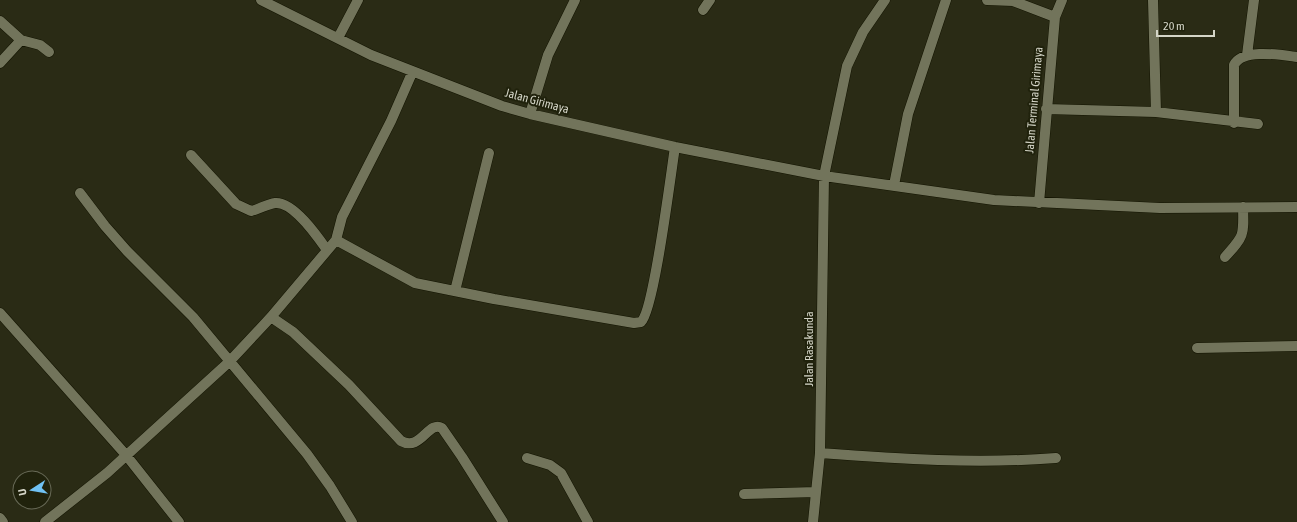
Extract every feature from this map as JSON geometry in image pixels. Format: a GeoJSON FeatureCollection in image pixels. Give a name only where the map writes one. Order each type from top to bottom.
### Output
{"type":"FeatureCollection","features":[{"type":"Feature","properties":{"kind":"street","name":"Jalan Girimaya"},"geometry":{"type":"LineString","coordinates":[[261,0],[371,56],[502,106],[530,114],[675,147],[824,176],[986,199],[1039,203],[1160,208],[1297,207]]}},
{"type":"Feature","properties":{"kind":"street"},"geometry":{"type":"LineString","coordinates":[[338,38],[358,0]]}},
{"type":"Feature","properties":{"kind":"street"},"geometry":{"type":"LineString","coordinates":[[530,114],[548,55],[575,0]]}},
{"type":"Feature","properties":{"kind":"street"},"geometry":{"type":"LineString","coordinates":[[703,10],[710,0]]}},
{"type":"Feature","properties":{"kind":"street","name":"Jalan Rasakunda"},"geometry":{"type":"LineString","coordinates":[[813,522],[820,453],[824,176],[847,66],[863,32],[884,0]]}},
{"type":"Feature","properties":{"kind":"street"},"geometry":{"type":"LineString","coordinates":[[894,185],[908,114],[946,0]]}},
{"type":"Feature","properties":{"kind":"street"},"geometry":{"type":"LineString","coordinates":[[987,0],[1013,1],[1055,17]]}},
{"type":"Feature","properties":{"kind":"street","name":"Jalan Terminal Girimaya"},"geometry":{"type":"LineString","coordinates":[[1039,203],[1055,17],[1062,0]]}},
{"type":"Feature","properties":{"kind":"street"},"geometry":{"type":"LineString","coordinates":[[1153,0],[1156,112]]}},
{"type":"Feature","properties":{"kind":"street"},"geometry":{"type":"LineString","coordinates":[[1247,55],[1254,0]]}},
{"type":"Feature","properties":{"kind":"street"},"geometry":{"type":"LineString","coordinates":[[0,20],[21,40],[40,45],[49,52]]}},
{"type":"Feature","properties":{"kind":"street"},"geometry":{"type":"LineString","coordinates":[[0,63],[21,40]]}},
{"type":"Feature","properties":{"kind":"street"},"geometry":{"type":"LineString","coordinates":[[1234,123],[1234,65],[1238,58],[1247,55],[1297,57]]}},
{"type":"Feature","properties":{"kind":"street"},"geometry":{"type":"LineString","coordinates":[[45,522],[106,473],[229,362],[271,317],[336,240],[342,217],[391,121],[412,72]]}},
{"type":"Feature","properties":{"kind":"street"},"geometry":{"type":"LineString","coordinates":[[1046,109],[1156,112],[1234,123],[1258,124]]}},
{"type":"Feature","properties":{"kind":"street"},"geometry":{"type":"LineString","coordinates":[[336,240],[415,283],[634,323],[641,322],[647,313],[653,286],[675,147]]}},
{"type":"Feature","properties":{"kind":"street"},"geometry":{"type":"LineString","coordinates":[[455,291],[489,153]]}},
{"type":"Feature","properties":{"kind":"street"},"geometry":{"type":"LineString","coordinates":[[191,155],[236,204],[252,211],[277,202],[282,204],[308,224],[327,250]]}},
{"type":"Feature","properties":{"kind":"street"},"geometry":{"type":"LineString","coordinates":[[80,193],[105,226],[193,317],[307,454],[330,486],[352,522]]}},
{"type":"Feature","properties":{"kind":"street"},"geometry":{"type":"LineString","coordinates":[[1225,257],[1243,235],[1243,207]]}},
{"type":"Feature","properties":{"kind":"street"},"geometry":{"type":"LineString","coordinates":[[0,313],[126,455],[179,522]]}},
{"type":"Feature","properties":{"kind":"street"},"geometry":{"type":"LineString","coordinates":[[271,317],[293,332],[349,385],[401,441],[408,444],[414,443],[421,439],[433,427],[438,426],[442,428],[503,522]]}},
{"type":"Feature","properties":{"kind":"street"},"geometry":{"type":"LineString","coordinates":[[1197,348],[1297,346]]}},
{"type":"Feature","properties":{"kind":"street"},"geometry":{"type":"LineString","coordinates":[[820,453],[900,458],[990,460],[1056,458]]}},
{"type":"Feature","properties":{"kind":"street"},"geometry":{"type":"LineString","coordinates":[[527,458],[550,465],[561,473],[588,522]]}},
{"type":"Feature","properties":{"kind":"street"},"geometry":{"type":"LineString","coordinates":[[744,494],[816,492]]}},
{"type":"Feature","properties":{"kind":"street"},"geometry":{"type":"LineString","coordinates":[[0,518],[3,522]]}}]}
